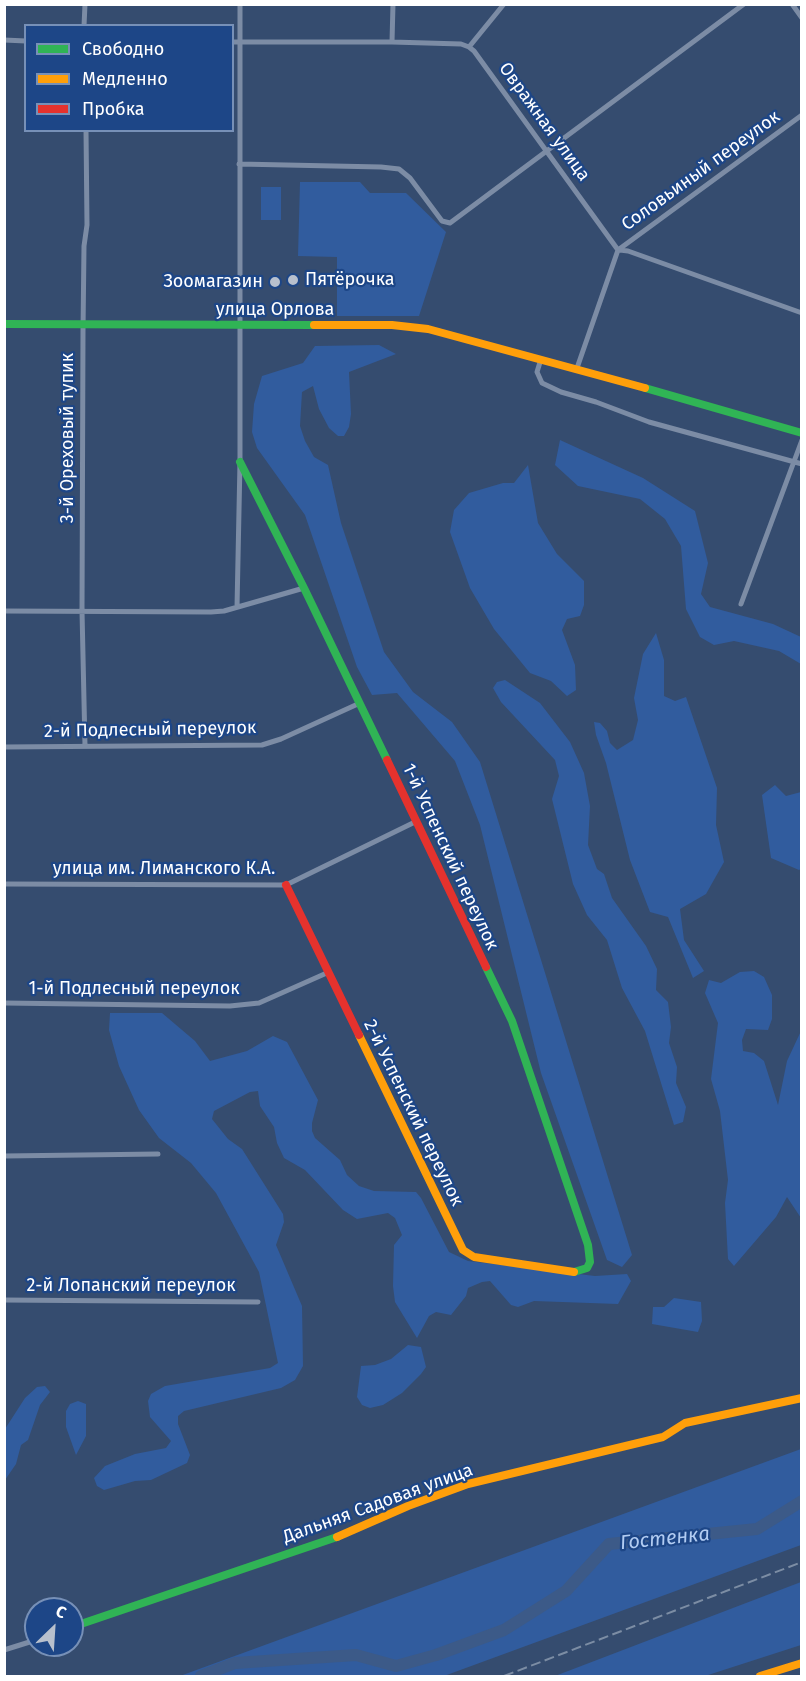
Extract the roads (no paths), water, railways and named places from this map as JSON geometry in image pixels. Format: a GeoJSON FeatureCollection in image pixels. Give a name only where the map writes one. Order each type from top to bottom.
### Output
{"type":"FeatureCollection","features":[{"type":"Feature","properties":{"kind":"street"},"geometry":{"type":"LineString","coordinates":[[84,24],[85,4]]}},
{"type":"Feature","properties":{"kind":"street","name":"1-й Успенский переулок"},"geometry":{"type":"LineString","coordinates":[[237,607],[240,462],[240,4]]}},
{"type":"Feature","properties":{"kind":"street"},"geometry":{"type":"LineString","coordinates":[[392,42],[393,4]]}},
{"type":"Feature","properties":{"kind":"street"},"geometry":{"type":"LineString","coordinates":[[234,42],[392,42],[461,44],[469,48],[504,4]]}},
{"type":"Feature","properties":{"kind":"street"},"geometry":{"type":"LineString","coordinates":[[239,164],[399,169],[410,178],[442,221],[450,223],[744,4]]}},
{"type":"Feature","properties":{"kind":"street"},"geometry":{"type":"LineString","coordinates":[[792,4],[801,18]]}},
{"type":"Feature","properties":{"kind":"street"},"geometry":{"type":"LineString","coordinates":[[4,40],[24,40]]}},
{"type":"Feature","properties":{"kind":"street","name":"Овражная улица"},"geometry":{"type":"LineString","coordinates":[[469,48],[474,51],[618,250]]}},
{"type":"Feature","properties":{"kind":"street","name":"Соловьиный переулок"},"geometry":{"type":"LineString","coordinates":[[618,250],[801,115]]}},
{"type":"Feature","properties":{"kind":"street","name":"3-й Ореховый тупик"},"geometry":{"type":"LineString","coordinates":[[85,746],[82,611],[86,132]]}},
{"type":"Feature","properties":{"kind":"street"},"geometry":{"type":"LineString","coordinates":[[577,368],[618,250],[628,250],[801,313]]}},
{"type":"Feature","properties":{"kind":"street","name":"улица Орлова"},"geometry":{"type":"LineString","coordinates":[[4,324],[392,325],[428,329],[577,368],[801,433]]}},
{"type":"Feature","properties":{"kind":"street"},"geometry":{"type":"LineString","coordinates":[[541,359],[537,372],[542,383],[561,392],[596,402],[649,422],[801,464]]}},
{"type":"Feature","properties":{"kind":"street"},"geometry":{"type":"LineString","coordinates":[[741,604],[801,440]]}},
{"type":"Feature","properties":{"kind":"street","name":"1-й Успенский переулок"},"geometry":{"type":"LineString","coordinates":[[240,462],[360,703],[512,1021],[588,1245],[590,1262],[587,1268],[576,1272]]}},
{"type":"Feature","properties":{"kind":"street"},"geometry":{"type":"LineString","coordinates":[[4,611],[212,612],[304,588]]}},
{"type":"Feature","properties":{"kind":"street","name":"2-й Подлесный переулок"},"geometry":{"type":"LineString","coordinates":[[4,747],[262,745],[281,739],[360,703]]}},
{"type":"Feature","properties":{"kind":"street","name":"улица им. Лиманского К.А."},"geometry":{"type":"LineString","coordinates":[[4,884],[286,885],[417,821]]}},
{"type":"Feature","properties":{"kind":"street","name":"2-й Успенский переулок"},"geometry":{"type":"LineString","coordinates":[[286,885],[463,1250],[474,1257],[576,1272]]}},
{"type":"Feature","properties":{"kind":"street","name":"1-й Подлесный переулок"},"geometry":{"type":"LineString","coordinates":[[4,1004],[230,1005],[259,1003],[329,972]]}},
{"type":"Feature","properties":{"kind":"street"},"geometry":{"type":"LineString","coordinates":[[4,1156],[158,1154]]}},
{"type":"Feature","properties":{"kind":"street","name":"2-й Лопанский переулок"},"geometry":{"type":"LineString","coordinates":[[4,1300],[258,1302]]}},
{"type":"Feature","properties":{"kind":"street","name":"Дальняя Садовая улица"},"geometry":{"type":"LineString","coordinates":[[84,1623],[350,1533],[408,1506],[468,1485],[663,1437],[686,1423],[801,1398]]}},
{"type":"Feature","properties":{"kind":"street"},"geometry":{"type":"LineString","coordinates":[[4,1650],[24,1644]]}},
{"type":"Feature","properties":{"kind":"street"},"geometry":{"type":"LineString","coordinates":[[760,1677],[801,1663]]}},
{"type":"Feature","properties":{"kind":"waterway","name":"Гостенка"},"geometry":{"type":"LineString","coordinates":[[201,1676],[235,1663],[356,1655],[396,1666],[436,1655],[504,1630],[566,1591],[609,1544],[757,1529],[802,1501]]}},
{"type":"Feature","properties":{"kind":"railway"},"geometry":{"type":"LineString","coordinates":[[504,1676],[802,1562]]}},
{"type":"Feature","properties":{"kind":"place","name":"Пятёрочка"},"geometry":{"type":"Point","coordinates":[293,280]}},
{"type":"Feature","properties":{"kind":"place","name":"Зоомагазин"},"geometry":{"type":"Point","coordinates":[275,282]}}]}
